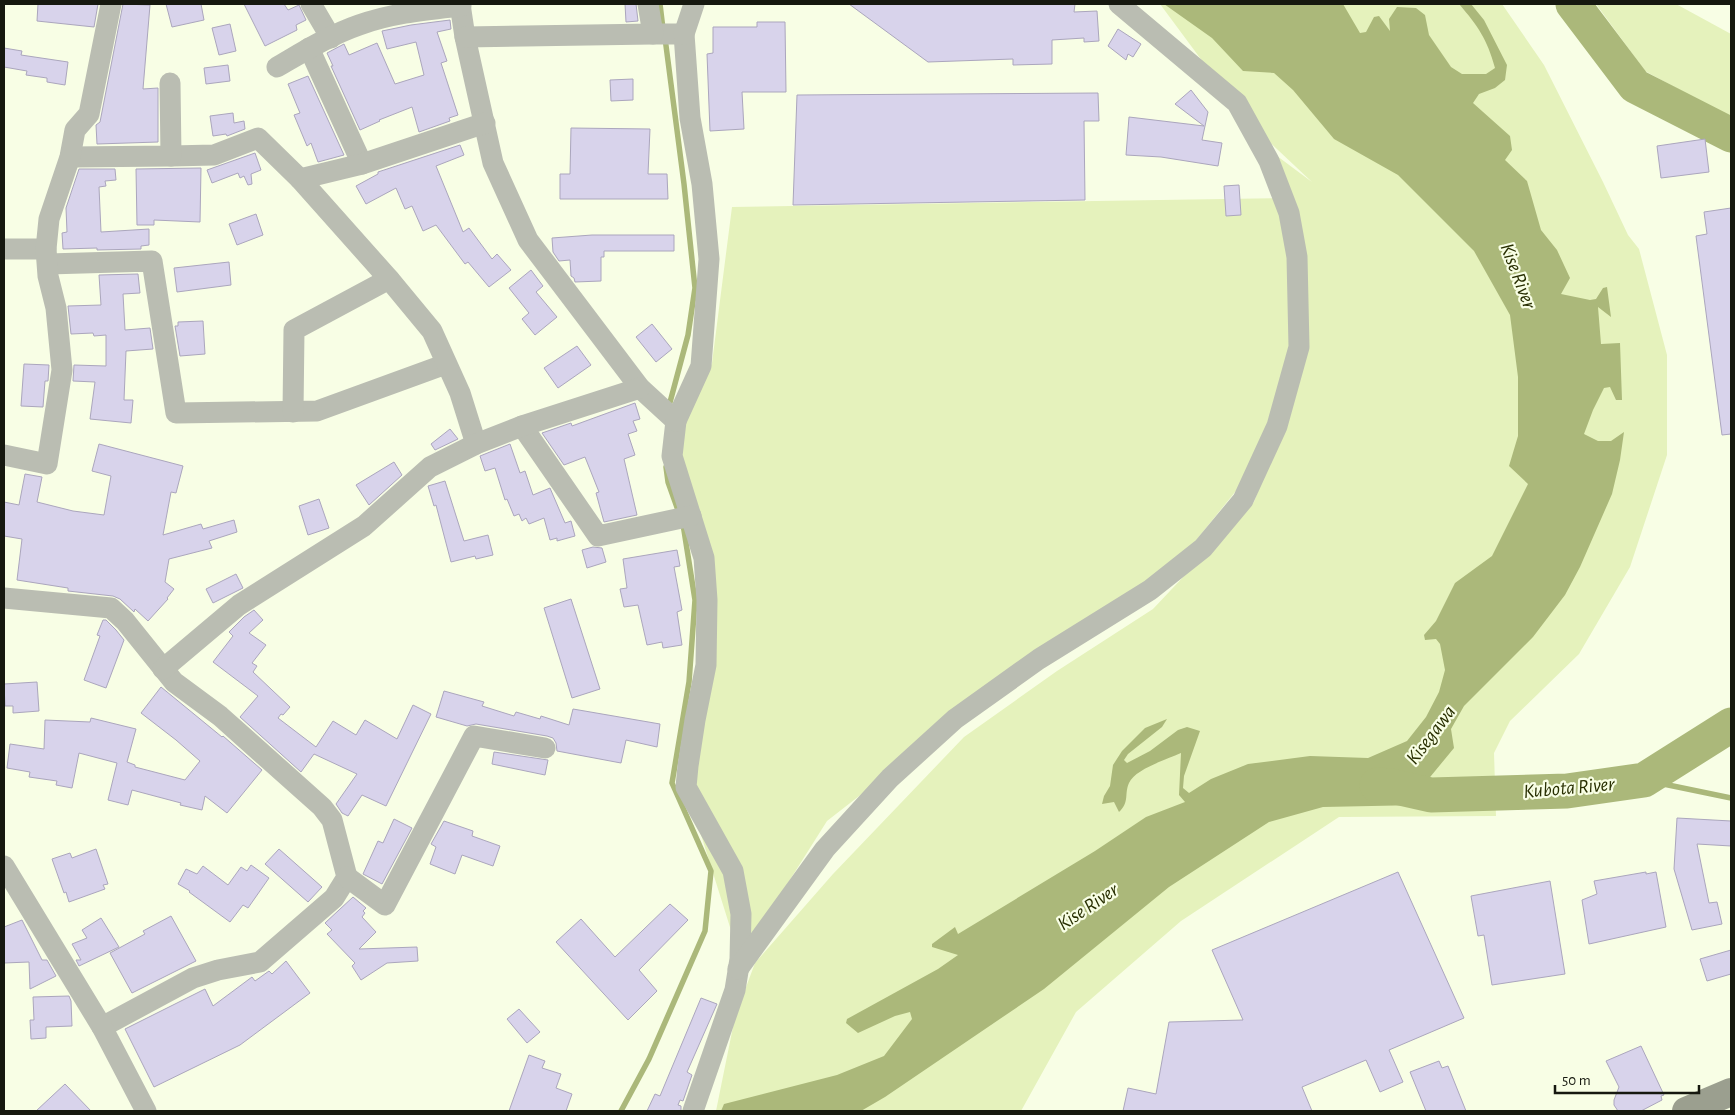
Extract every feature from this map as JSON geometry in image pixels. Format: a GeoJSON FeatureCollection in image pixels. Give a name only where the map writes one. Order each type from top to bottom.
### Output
{"type":"FeatureCollection","features":[{"type":"Feature","properties":{"kind":"main road"},"geometry":{"type":"LineString","coordinates":[[1686,1111],[1731,1092]]}},
{"type":"Feature","properties":{"kind":"street"},"geometry":{"type":"LineString","coordinates":[[4,455],[47,464],[62,370],[56,308],[48,276],[49,219],[70,157],[74,130],[89,114],[111,4]]}},
{"type":"Feature","properties":{"kind":"street"},"geometry":{"type":"LineString","coordinates":[[311,4],[331,38]]}},
{"type":"Feature","properties":{"kind":"street"},"geometry":{"type":"LineString","coordinates":[[648,4],[653,34]]}},
{"type":"Feature","properties":{"kind":"street"},"geometry":{"type":"LineString","coordinates":[[693,1111],[735,990],[741,914],[732,871],[686,787],[693,729],[706,665],[704,558],[672,456],[676,422],[701,366],[709,260],[702,184],[690,118],[679,34],[694,4]]}},
{"type":"Feature","properties":{"kind":"street"},"geometry":{"type":"LineString","coordinates":[[738,969],[825,850],[890,778],[955,719],[1039,660],[1150,590],[1203,548],[1243,500],[1278,426],[1299,347],[1297,257],[1289,213],[1269,161],[1238,104],[1119,4]]}},
{"type":"Feature","properties":{"kind":"street"},"geometry":{"type":"LineString","coordinates":[[277,67],[309,48],[358,25],[398,14],[460,5],[465,37],[494,163],[528,240],[640,388],[676,422]]}},
{"type":"Feature","properties":{"kind":"street"},"geometry":{"type":"LineString","coordinates":[[465,37],[679,34]]}},
{"type":"Feature","properties":{"kind":"street"},"geometry":{"type":"LineString","coordinates":[[309,48],[362,164]]}},
{"type":"Feature","properties":{"kind":"street"},"geometry":{"type":"LineString","coordinates":[[170,83],[171,156]]}},
{"type":"Feature","properties":{"kind":"street"},"geometry":{"type":"LineString","coordinates":[[300,179],[362,164],[484,123]]}},
{"type":"Feature","properties":{"kind":"street"},"geometry":{"type":"LineString","coordinates":[[70,157],[214,155],[258,138],[300,179],[389,279],[432,331],[460,393],[476,444]]}},
{"type":"Feature","properties":{"kind":"street"},"geometry":{"type":"LineString","coordinates":[[4,249],[47,257],[152,261],[176,413],[317,411],[446,364]]}},
{"type":"Feature","properties":{"kind":"street"},"geometry":{"type":"LineString","coordinates":[[293,412],[294,330],[389,279]]}},
{"type":"Feature","properties":{"kind":"street"},"geometry":{"type":"LineString","coordinates":[[163,669],[239,605],[364,526],[430,467],[476,444],[522,426],[640,388]]}},
{"type":"Feature","properties":{"kind":"street"},"geometry":{"type":"LineString","coordinates":[[522,426],[598,536],[691,516]]}},
{"type":"Feature","properties":{"kind":"street"},"geometry":{"type":"LineString","coordinates":[[4,598],[111,608],[125,621],[174,682],[220,716],[322,807],[332,820],[347,877],[385,905],[474,736],[545,748]]}},
{"type":"Feature","properties":{"kind":"street"},"geometry":{"type":"LineString","coordinates":[[4,866],[102,1027],[146,1111]]}},
{"type":"Feature","properties":{"kind":"street"},"geometry":{"type":"LineString","coordinates":[[102,1027],[193,978],[218,970],[260,962],[334,898],[347,877]]}},
{"type":"Feature","properties":{"kind":"shaded area"},"geometry":{"type":"Polygon","coordinates":[[[1160,4],[1502,4],[1544,65],[1628,235],[1639,249],[1667,355],[1667,455],[1630,567],[1579,654],[1510,721],[1494,753],[1496,816],[1339,817],[1181,921],[1076,1012],[1021,1111],[716,1111],[735,1017],[755,963],[833,874],[964,737],[1057,671],[1153,609],[1254,502],[1277,440],[1168,575],[994,691],[827,821],[740,959],[686,787],[716,598],[673,446],[712,363],[732,207],[1280,198],[1269,150],[1312,182],[1246,120],[1160,4]]]}},
{"type":"Feature","properties":{"kind":"shaded area"},"geometry":{"type":"Polygon","coordinates":[[[1596,4],[1676,4],[1731,34],[1731,118],[1645,71],[1596,4]]]}},
{"type":"Feature","properties":{"kind":"water"},"geometry":{"type":"Polygon","coordinates":[[[1164,4],[1343,4],[1360,33],[1366,32],[1374,17],[1379,16],[1390,31],[1389,19],[1397,7],[1416,8],[1425,15],[1429,35],[1451,67],[1462,74],[1486,74],[1495,68],[1489,49],[1477,26],[1459,4],[1471,4],[1484,20],[1507,65],[1505,80],[1495,88],[1479,94],[1473,103],[1510,136],[1512,150],[1505,160],[1527,181],[1541,230],[1557,250],[1570,278],[1561,294],[1590,300],[1596,299],[1603,288],[1607,287],[1611,317],[1598,307],[1601,344],[1620,343],[1622,400],[1616,400],[1610,387],[1604,388],[1584,434],[1598,441],[1611,441],[1624,432],[1612,494],[1580,567],[1565,595],[1533,637],[1464,706],[1451,729],[1454,748],[1426,782],[1427,786],[1420,805],[1323,807],[1269,822],[1169,887],[1044,989],[885,1097],[861,1111],[721,1111],[724,1104],[837,1075],[884,1056],[912,1019],[910,1012],[895,1016],[858,1033],[846,1023],[847,1019],[938,969],[958,955],[932,947],[932,944],[955,927],[958,934],[1095,851],[1146,817],[1185,802],[1179,795],[1181,753],[1160,761],[1132,778],[1129,783],[1126,801],[1119,812],[1114,802],[1102,804],[1110,786],[1113,765],[1122,751],[1145,728],[1167,719],[1162,727],[1128,754],[1124,760],[1127,763],[1150,751],[1178,730],[1187,727],[1200,731],[1184,776],[1183,788],[1189,793],[1211,779],[1248,764],[1310,756],[1368,758],[1407,741],[1426,717],[1439,692],[1445,670],[1440,644],[1436,639],[1425,640],[1424,635],[1436,621],[1455,583],[1492,556],[1528,484],[1509,466],[1518,436],[1518,377],[1510,315],[1474,251],[1398,175],[1334,139],[1293,90],[1274,73],[1243,71],[1212,38],[1164,4]]]}},
{"type":"Feature","properties":{"kind":"building"},"geometry":{"type":"Polygon","coordinates":[[[38,4],[98,4],[94,27],[37,21],[38,4]]]}},
{"type":"Feature","properties":{"kind":"building"},"geometry":{"type":"Polygon","coordinates":[[[123,4],[150,5],[143,89],[158,88],[158,142],[97,144],[96,125],[100,122],[123,4]]]}},
{"type":"Feature","properties":{"kind":"building"},"geometry":{"type":"Polygon","coordinates":[[[166,4],[201,4],[204,20],[172,27],[166,4]]]}},
{"type":"Feature","properties":{"kind":"building"},"geometry":{"type":"Polygon","coordinates":[[[244,4],[284,4],[288,10],[299,5],[306,20],[296,25],[297,30],[265,46],[244,4]]]}},
{"type":"Feature","properties":{"kind":"building"},"geometry":{"type":"Polygon","coordinates":[[[625,4],[636,4],[638,21],[626,22],[625,4]]]}},
{"type":"Feature","properties":{"kind":"building"},"geometry":{"type":"Polygon","coordinates":[[[849,4],[1075,4],[1074,12],[1097,11],[1099,41],[1084,42],[1084,38],[1052,40],[1052,64],[1013,65],[1013,59],[928,62],[849,4]]]}},
{"type":"Feature","properties":{"kind":"building"},"geometry":{"type":"Polygon","coordinates":[[[450,20],[451,29],[437,32],[447,61],[441,63],[458,115],[449,118],[450,121],[419,132],[412,107],[360,130],[327,53],[344,44],[349,55],[377,43],[395,84],[424,75],[416,42],[387,49],[382,31],[450,20]]]}},
{"type":"Feature","properties":{"kind":"building"},"geometry":{"type":"Polygon","coordinates":[[[757,22],[785,22],[786,92],[742,92],[744,129],[710,131],[707,54],[713,53],[713,27],[757,27],[757,22]]]}},
{"type":"Feature","properties":{"kind":"building"},"geometry":{"type":"Polygon","coordinates":[[[230,24],[236,51],[219,55],[212,28],[230,24]]]}},
{"type":"Feature","properties":{"kind":"building"},"geometry":{"type":"Polygon","coordinates":[[[1118,29],[1141,44],[1133,57],[1128,54],[1126,60],[1108,46],[1118,29]]]}},
{"type":"Feature","properties":{"kind":"building"},"geometry":{"type":"Polygon","coordinates":[[[4,48],[22,51],[21,55],[68,62],[65,85],[47,82],[47,78],[26,75],[27,71],[4,67],[4,48]]]}},
{"type":"Feature","properties":{"kind":"building"},"geometry":{"type":"Polygon","coordinates":[[[228,65],[230,81],[206,84],[204,68],[228,65]]]}},
{"type":"Feature","properties":{"kind":"building"},"geometry":{"type":"Polygon","coordinates":[[[308,76],[344,155],[318,162],[311,143],[307,146],[294,115],[300,113],[288,84],[308,76]]]}},
{"type":"Feature","properties":{"kind":"building"},"geometry":{"type":"Polygon","coordinates":[[[633,79],[633,100],[611,101],[610,80],[633,79]]]}},
{"type":"Feature","properties":{"kind":"building"},"geometry":{"type":"Polygon","coordinates":[[[1191,90],[1208,112],[1202,140],[1222,143],[1218,166],[1161,157],[1126,155],[1129,117],[1204,126],[1175,104],[1191,90]]]}},
{"type":"Feature","properties":{"kind":"building"},"geometry":{"type":"Polygon","coordinates":[[[1098,93],[1099,121],[1084,121],[1085,200],[793,205],[797,95],[1098,93]]]}},
{"type":"Feature","properties":{"kind":"building"},"geometry":{"type":"Polygon","coordinates":[[[233,113],[234,123],[244,121],[245,129],[227,136],[226,134],[213,136],[210,116],[233,113]]]}},
{"type":"Feature","properties":{"kind":"building"},"geometry":{"type":"Polygon","coordinates":[[[571,128],[650,129],[648,174],[667,174],[668,199],[560,199],[560,174],[570,174],[571,128]]]}},
{"type":"Feature","properties":{"kind":"building"},"geometry":{"type":"Polygon","coordinates":[[[1705,139],[1709,172],[1661,178],[1657,146],[1705,139]]]}},
{"type":"Feature","properties":{"kind":"building"},"geometry":{"type":"Polygon","coordinates":[[[460,145],[464,155],[436,166],[463,232],[469,228],[492,259],[497,254],[511,270],[489,287],[468,262],[465,264],[436,225],[423,231],[412,206],[405,209],[396,188],[366,204],[356,186],[378,174],[378,172],[460,145]]]}},
{"type":"Feature","properties":{"kind":"building"},"geometry":{"type":"Polygon","coordinates":[[[255,153],[261,170],[251,174],[252,184],[248,185],[244,176],[240,178],[238,173],[212,183],[207,170],[255,153]]]}},
{"type":"Feature","properties":{"kind":"building"},"geometry":{"type":"Polygon","coordinates":[[[201,168],[200,222],[154,220],[154,225],[137,225],[136,169],[201,168]]]}},
{"type":"Feature","properties":{"kind":"building"},"geometry":{"type":"Polygon","coordinates":[[[79,169],[115,169],[116,180],[105,181],[106,186],[99,187],[101,232],[149,229],[149,245],[141,246],[141,249],[63,249],[62,233],[67,232],[66,208],[79,169]]]}},
{"type":"Feature","properties":{"kind":"building"},"geometry":{"type":"Polygon","coordinates":[[[1239,185],[1241,215],[1226,216],[1224,186],[1239,185]]]}},
{"type":"Feature","properties":{"kind":"building"},"geometry":{"type":"Polygon","coordinates":[[[1731,208],[1731,434],[1722,435],[1696,236],[1707,234],[1704,212],[1731,208]]]}},
{"type":"Feature","properties":{"kind":"building"},"geometry":{"type":"Polygon","coordinates":[[[256,214],[263,235],[237,245],[229,224],[256,214]]]}},
{"type":"Feature","properties":{"kind":"building"},"geometry":{"type":"Polygon","coordinates":[[[592,235],[674,235],[674,251],[604,251],[604,257],[601,257],[601,281],[575,282],[571,276],[570,260],[559,261],[553,252],[552,238],[592,235]]]}},
{"type":"Feature","properties":{"kind":"building"},"geometry":{"type":"Polygon","coordinates":[[[229,262],[231,285],[177,292],[174,268],[229,262]]]}},
{"type":"Feature","properties":{"kind":"building"},"geometry":{"type":"Polygon","coordinates":[[[531,270],[543,286],[536,292],[557,317],[535,335],[522,319],[529,313],[509,288],[531,270]]]}},
{"type":"Feature","properties":{"kind":"building"},"geometry":{"type":"Polygon","coordinates":[[[138,274],[140,293],[123,294],[125,330],[150,328],[153,349],[126,351],[124,400],[133,400],[131,423],[90,419],[95,382],[73,381],[74,365],[106,366],[106,335],[94,336],[93,333],[71,334],[68,306],[101,305],[99,275],[138,274]]]}},
{"type":"Feature","properties":{"kind":"building"},"geometry":{"type":"Polygon","coordinates":[[[203,321],[205,354],[180,356],[175,326],[178,326],[178,322],[203,321]]]}},
{"type":"Feature","properties":{"kind":"building"},"geometry":{"type":"Polygon","coordinates":[[[652,324],[672,349],[656,362],[636,337],[652,324]]]}},
{"type":"Feature","properties":{"kind":"building"},"geometry":{"type":"Polygon","coordinates":[[[577,346],[591,365],[558,388],[544,368],[577,346]]]}},
{"type":"Feature","properties":{"kind":"building"},"geometry":{"type":"Polygon","coordinates":[[[24,364],[49,365],[48,381],[45,381],[43,407],[21,406],[24,364]]]}},
{"type":"Feature","properties":{"kind":"building"},"geometry":{"type":"Polygon","coordinates":[[[635,403],[640,419],[633,421],[637,431],[628,434],[635,455],[624,459],[637,515],[604,522],[596,493],[599,492],[585,457],[564,465],[542,433],[571,423],[572,426],[635,403]]]}},
{"type":"Feature","properties":{"kind":"building"},"geometry":{"type":"Polygon","coordinates":[[[450,429],[458,439],[435,450],[431,444],[450,429]]]}},
{"type":"Feature","properties":{"kind":"building"},"geometry":{"type":"Polygon","coordinates":[[[99,444],[183,466],[176,493],[171,492],[163,535],[201,524],[203,529],[234,520],[237,532],[209,541],[212,548],[169,559],[165,582],[174,589],[168,599],[148,621],[135,609],[134,612],[120,599],[113,596],[68,591],[68,588],[17,580],[22,539],[4,536],[4,502],[19,505],[25,474],[42,477],[37,502],[73,511],[104,515],[111,476],[92,471],[99,444]]]}},
{"type":"Feature","properties":{"kind":"building"},"geometry":{"type":"Polygon","coordinates":[[[510,444],[520,473],[525,471],[533,495],[550,488],[565,523],[571,521],[575,536],[557,541],[557,538],[550,540],[544,518],[529,524],[526,518],[522,521],[519,514],[514,516],[507,499],[505,500],[495,468],[485,471],[480,456],[510,444]]]}},
{"type":"Feature","properties":{"kind":"building"},"geometry":{"type":"Polygon","coordinates":[[[394,462],[402,475],[369,505],[356,485],[394,462]]]}},
{"type":"Feature","properties":{"kind":"building"},"geometry":{"type":"Polygon","coordinates":[[[445,481],[464,541],[488,535],[493,555],[476,559],[475,556],[451,562],[436,505],[434,506],[428,486],[445,481]]]}},
{"type":"Feature","properties":{"kind":"building"},"geometry":{"type":"Polygon","coordinates":[[[319,499],[329,528],[308,535],[299,506],[319,499]]]}},
{"type":"Feature","properties":{"kind":"building"},"geometry":{"type":"Polygon","coordinates":[[[593,547],[602,548],[606,562],[587,568],[582,550],[593,547]]]}},
{"type":"Feature","properties":{"kind":"building"},"geometry":{"type":"Polygon","coordinates":[[[677,550],[680,566],[674,567],[682,610],[677,612],[682,645],[663,648],[662,642],[647,645],[638,605],[624,607],[620,589],[627,588],[623,559],[677,550]]]}},
{"type":"Feature","properties":{"kind":"building"},"geometry":{"type":"Polygon","coordinates":[[[236,574],[243,588],[213,603],[206,589],[236,574]]]}},
{"type":"Feature","properties":{"kind":"building"},"geometry":{"type":"Polygon","coordinates":[[[571,599],[600,689],[572,698],[544,608],[571,599]]]}},
{"type":"Feature","properties":{"kind":"building"},"geometry":{"type":"Polygon","coordinates":[[[254,610],[263,620],[249,633],[266,645],[252,663],[257,666],[253,672],[290,707],[278,718],[316,747],[333,721],[356,735],[365,720],[397,739],[413,705],[431,714],[386,806],[362,795],[348,816],[342,813],[336,804],[357,774],[314,754],[301,772],[240,717],[258,696],[213,662],[233,636],[229,632],[254,610]]]}},
{"type":"Feature","properties":{"kind":"building"},"geometry":{"type":"Polygon","coordinates":[[[103,620],[106,620],[124,640],[106,688],[84,680],[100,636],[97,635],[103,620]]]}},
{"type":"Feature","properties":{"kind":"building"},"geometry":{"type":"Polygon","coordinates":[[[37,682],[39,711],[13,713],[13,706],[5,706],[4,684],[37,682]]]}},
{"type":"Feature","properties":{"kind":"building"},"geometry":{"type":"Polygon","coordinates":[[[161,687],[223,736],[262,770],[227,813],[205,796],[202,810],[132,790],[128,805],[108,800],[117,763],[79,753],[72,788],[56,785],[57,781],[29,777],[30,772],[7,768],[10,744],[44,749],[45,720],[90,722],[91,718],[136,729],[127,762],[135,765],[135,767],[185,780],[200,761],[141,713],[161,687]]]}},
{"type":"Feature","properties":{"kind":"building"},"geometry":{"type":"Polygon","coordinates":[[[444,691],[484,702],[482,706],[514,716],[516,712],[540,719],[541,716],[569,725],[573,709],[660,724],[657,747],[626,740],[621,763],[557,751],[553,738],[547,736],[476,724],[467,726],[436,717],[444,691]]]}},
{"type":"Feature","properties":{"kind":"building"},"geometry":{"type":"Polygon","coordinates":[[[494,752],[548,760],[545,775],[492,764],[494,752]]]}},
{"type":"Feature","properties":{"kind":"building"},"geometry":{"type":"Polygon","coordinates":[[[1677,818],[1731,821],[1731,846],[1697,844],[1709,903],[1717,902],[1722,924],[1692,930],[1674,869],[1677,818]]]}},
{"type":"Feature","properties":{"kind":"building"},"geometry":{"type":"Polygon","coordinates":[[[394,819],[412,828],[382,884],[363,874],[378,841],[383,843],[394,819]]]}},
{"type":"Feature","properties":{"kind":"building"},"geometry":{"type":"Polygon","coordinates":[[[444,821],[473,831],[472,836],[500,846],[493,866],[462,855],[455,874],[430,864],[436,847],[431,844],[444,821]]]}},
{"type":"Feature","properties":{"kind":"building"},"geometry":{"type":"Polygon","coordinates":[[[96,849],[108,884],[103,885],[105,889],[69,902],[52,859],[70,853],[72,858],[96,849]]]}},
{"type":"Feature","properties":{"kind":"building"},"geometry":{"type":"Polygon","coordinates":[[[279,849],[322,887],[308,902],[265,864],[279,849]]]}},
{"type":"Feature","properties":{"kind":"building"},"geometry":{"type":"Polygon","coordinates":[[[251,865],[269,878],[248,908],[243,905],[230,922],[178,884],[186,869],[197,874],[203,866],[228,885],[241,867],[247,871],[251,865]]]}},
{"type":"Feature","properties":{"kind":"building"},"geometry":{"type":"Polygon","coordinates":[[[1398,872],[1464,1018],[1389,1050],[1403,1082],[1380,1092],[1366,1060],[1302,1087],[1312,1111],[1123,1111],[1128,1088],[1156,1094],[1169,1022],[1243,1020],[1212,950],[1398,872]]]}},
{"type":"Feature","properties":{"kind":"building"},"geometry":{"type":"Polygon","coordinates":[[[1646,872],[1646,874],[1656,872],[1666,927],[1589,944],[1582,900],[1597,894],[1594,881],[1646,872]]]}},
{"type":"Feature","properties":{"kind":"building"},"geometry":{"type":"Polygon","coordinates":[[[1550,881],[1565,974],[1492,985],[1484,935],[1478,936],[1471,896],[1550,881]]]}},
{"type":"Feature","properties":{"kind":"building"},"geometry":{"type":"Polygon","coordinates":[[[353,897],[366,908],[363,911],[365,913],[362,917],[376,932],[359,949],[417,947],[418,961],[387,963],[361,980],[352,966],[355,963],[327,934],[332,930],[325,923],[353,897]]]}},
{"type":"Feature","properties":{"kind":"building"},"geometry":{"type":"Polygon","coordinates":[[[670,904],[688,920],[639,970],[657,991],[628,1020],[556,942],[581,919],[615,957],[670,904]]]}},
{"type":"Feature","properties":{"kind":"building"},"geometry":{"type":"Polygon","coordinates":[[[171,916],[196,961],[132,993],[110,953],[145,934],[143,931],[171,916]]]}},
{"type":"Feature","properties":{"kind":"building"},"geometry":{"type":"Polygon","coordinates":[[[101,918],[119,947],[79,966],[76,960],[81,960],[72,944],[87,938],[82,930],[101,918]]]}},
{"type":"Feature","properties":{"kind":"building"},"geometry":{"type":"Polygon","coordinates":[[[22,920],[42,960],[47,960],[56,976],[30,989],[29,962],[4,963],[4,927],[22,920]]]}},
{"type":"Feature","properties":{"kind":"building"},"geometry":{"type":"Polygon","coordinates":[[[1731,950],[1731,974],[1707,981],[1700,959],[1731,950]]]}},
{"type":"Feature","properties":{"kind":"building"},"geometry":{"type":"Polygon","coordinates":[[[286,961],[310,993],[240,1045],[154,1087],[125,1029],[205,989],[213,1006],[252,977],[255,981],[269,971],[272,974],[286,961]]]}},
{"type":"Feature","properties":{"kind":"building"},"geometry":{"type":"Polygon","coordinates":[[[69,996],[72,1026],[46,1027],[46,1038],[31,1039],[30,1020],[34,1020],[33,997],[69,996]]]}},
{"type":"Feature","properties":{"kind":"building"},"geometry":{"type":"Polygon","coordinates":[[[701,998],[717,1004],[687,1072],[692,1075],[683,1101],[680,1100],[678,1105],[681,1106],[681,1111],[647,1111],[655,1094],[660,1096],[701,998]]]}},
{"type":"Feature","properties":{"kind":"building"},"geometry":{"type":"Polygon","coordinates":[[[519,1009],[540,1032],[527,1043],[507,1019],[519,1009]]]}},
{"type":"Feature","properties":{"kind":"building"},"geometry":{"type":"Polygon","coordinates":[[[1641,1046],[1664,1095],[1661,1096],[1662,1100],[1641,1111],[1618,1111],[1614,1105],[1614,1100],[1619,1087],[1606,1061],[1641,1046]]]}},
{"type":"Feature","properties":{"kind":"building"},"geometry":{"type":"Polygon","coordinates":[[[529,1055],[545,1061],[542,1068],[561,1074],[556,1088],[572,1094],[566,1111],[509,1111],[529,1055]]]}},
{"type":"Feature","properties":{"kind":"building"},"geometry":{"type":"Polygon","coordinates":[[[1439,1061],[1442,1068],[1448,1066],[1466,1111],[1426,1111],[1410,1072],[1439,1061]]]}},
{"type":"Feature","properties":{"kind":"building"},"geometry":{"type":"Polygon","coordinates":[[[65,1084],[91,1111],[36,1111],[65,1084]]]}},
{"type":"Feature","properties":{"kind":"waterway"},"geometry":{"type":"LineString","coordinates":[[660,4],[663,29]]}},
{"type":"Feature","properties":{"kind":"waterway","name":"Kubota River"},"geometry":{"type":"LineString","coordinates":[[1573,4],[1635,86],[1731,135]]}},
{"type":"Feature","properties":{"kind":"waterway"},"geometry":{"type":"LineString","coordinates":[[665,38],[695,288],[688,335],[669,406]]}},
{"type":"Feature","properties":{"kind":"waterway"},"geometry":{"type":"LineString","coordinates":[[666,467],[668,482],[679,513]]}},
{"type":"Feature","properties":{"kind":"waterway"},"geometry":{"type":"LineString","coordinates":[[621,1111],[649,1059],[705,931],[711,871],[672,783],[689,682],[695,600],[683,524]]}},
{"type":"Feature","properties":{"kind":"waterway","name":"Kubota River"},"geometry":{"type":"LineString","coordinates":[[1377,785],[1391,786],[1431,795],[1567,791],[1644,780],[1731,725]]}},
{"type":"Feature","properties":{"kind":"waterway"},"geometry":{"type":"LineString","coordinates":[[1644,780],[1731,798]]}},
{"type":"Feature","properties":{"kind":"water label","name":"Kise River"},"geometry":{"type":"Point","coordinates":[1518,276]}},
{"type":"Feature","properties":{"kind":"water label","name":"Kisegawa"},"geometry":{"type":"Point","coordinates":[1431,735]}},
{"type":"Feature","properties":{"kind":"water label","name":"Kise River"},"geometry":{"type":"Point","coordinates":[1088,907]}}]}
